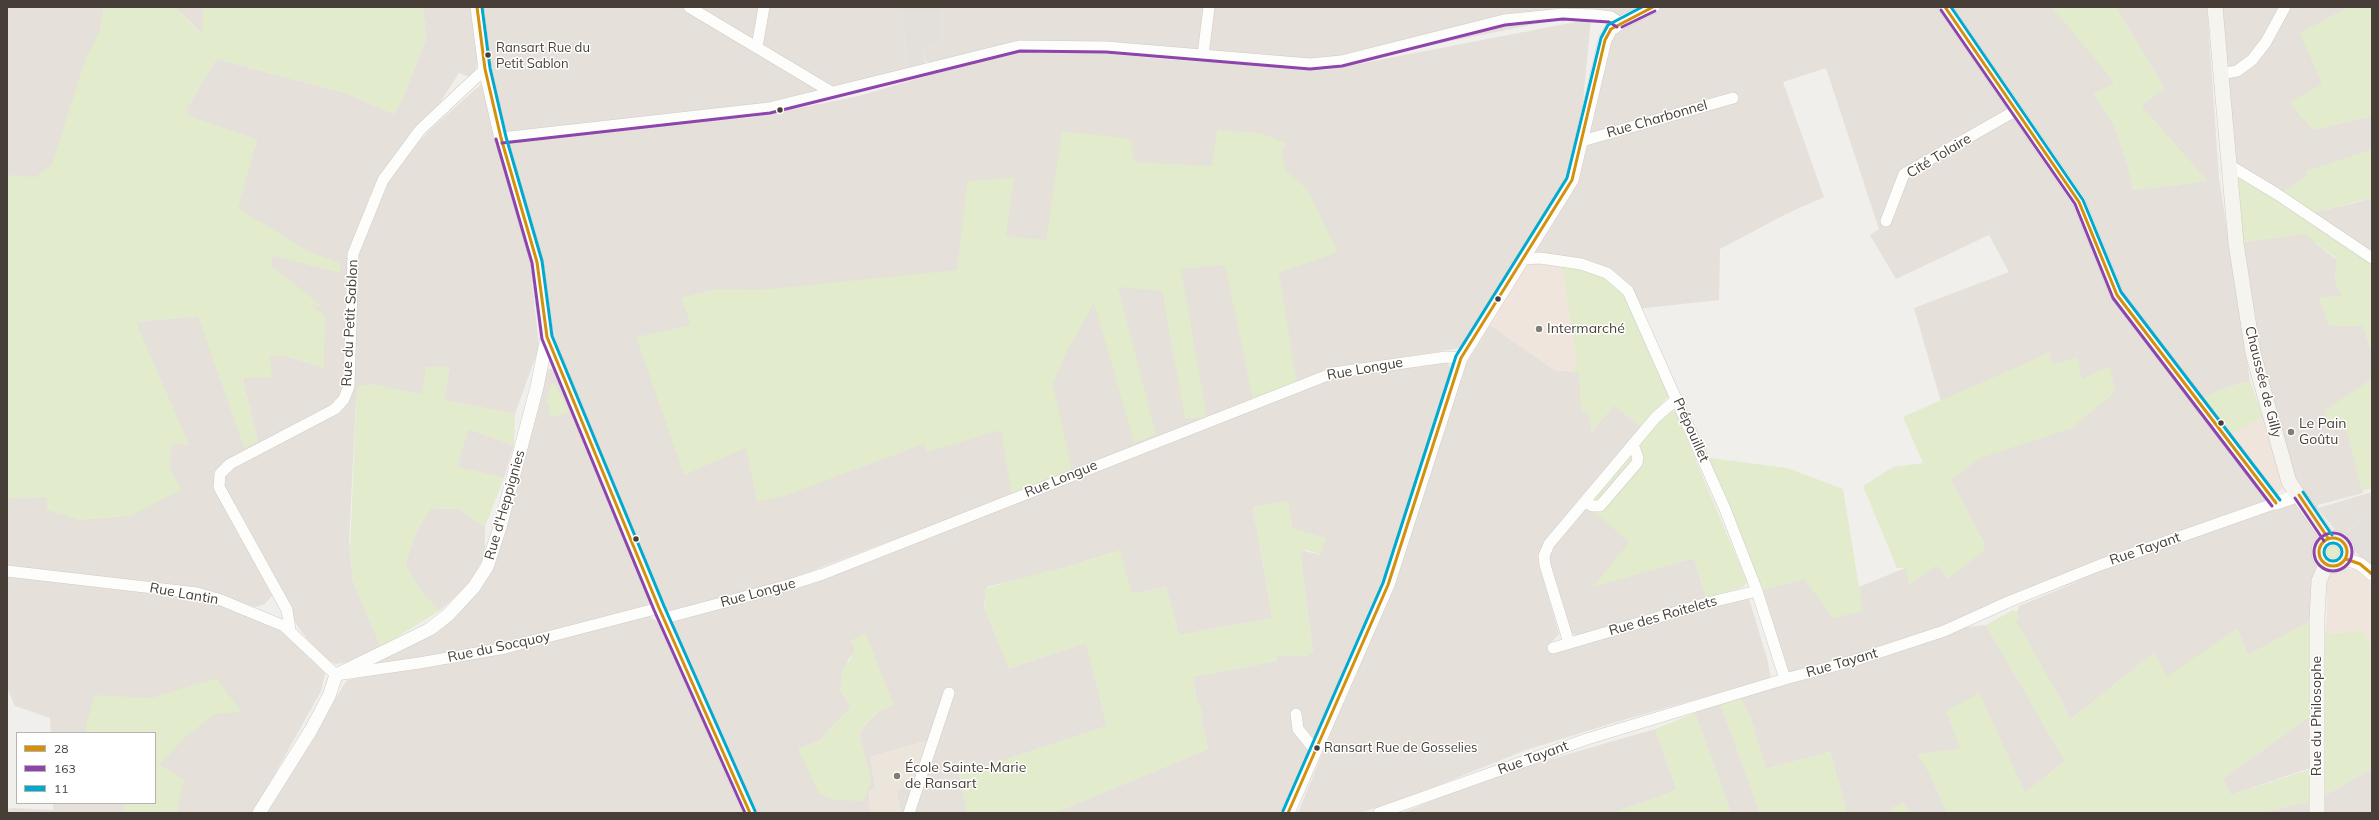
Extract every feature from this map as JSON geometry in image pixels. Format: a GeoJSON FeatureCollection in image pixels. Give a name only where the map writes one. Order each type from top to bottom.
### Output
{"type":"FeatureCollection","features":[{"type":"Feature","properties":{"kind":"main road","name":"Chaussée de Gilly"},"geometry":{"type":"LineString","coordinates":[[2215,7],[2236,243],[2253,353],[2289,482],[2328,538]]}},
{"type":"Feature","properties":{"kind":"main road"},"geometry":{"type":"LineString","coordinates":[[2328,538],[2335,538],[2343,541],[2348,550],[2346,559],[2335,566],[2326,565],[2319,552],[2323,542],[2328,538]]}},
{"type":"Feature","properties":{"kind":"main road","name":"Rue du Philosophe"},"geometry":{"type":"LineString","coordinates":[[2317,813],[2317,618],[2319,581],[2326,565]]}},
{"type":"Feature","properties":{"kind":"street"},"geometry":{"type":"LineString","coordinates":[[477,7],[485,69],[501,138],[538,262],[547,337],[662,613],[750,813]]}},
{"type":"Feature","properties":{"kind":"street"},"geometry":{"type":"LineString","coordinates":[[689,7],[833,93]]}},
{"type":"Feature","properties":{"kind":"street"},"geometry":{"type":"LineString","coordinates":[[757,47],[764,7]]}},
{"type":"Feature","properties":{"kind":"street"},"geometry":{"type":"LineString","coordinates":[[1203,55],[1209,7]]}},
{"type":"Feature","properties":{"kind":"street"},"geometry":{"type":"LineString","coordinates":[[1945,7],[2015,111],[2079,202],[2117,295],[2276,503]]}},
{"type":"Feature","properties":{"kind":"street"},"geometry":{"type":"LineString","coordinates":[[2220,74],[2237,71],[2252,60],[2266,42],[2284,7]]}},
{"type":"Feature","properties":{"kind":"street"},"geometry":{"type":"LineString","coordinates":[[501,138],[769,108],[1019,46],[1106,47],[1310,64],[1341,61],[1504,20],[1563,14],[1611,17],[1620,23],[1648,8]]}},
{"type":"Feature","properties":{"kind":"street","name":"Rue Charbonnel"},"geometry":{"type":"LineString","coordinates":[[1288,813],[1388,585],[1461,358],[1572,180],[1605,40],[1611,29],[1620,23]]}},
{"type":"Feature","properties":{"kind":"street","name":"Rue du Petit Sablon"},"geometry":{"type":"LineString","coordinates":[[290,630],[286,610],[219,487],[220,474],[230,464],[335,409],[344,399],[349,386],[353,254],[383,180],[420,130],[485,69]]}},
{"type":"Feature","properties":{"kind":"street","name":"Rue Charbonnel"},"geometry":{"type":"LineString","coordinates":[[1582,141],[1733,98]]}},
{"type":"Feature","properties":{"kind":"street","name":"Cité Tolaire"},"geometry":{"type":"LineString","coordinates":[[1886,221],[1904,174],[2015,111]]}},
{"type":"Feature","properties":{"kind":"street"},"geometry":{"type":"LineString","coordinates":[[2229,165],[2277,194],[2372,258]]}},
{"type":"Feature","properties":{"kind":"street","name":"Prépouillet"},"geometry":{"type":"LineString","coordinates":[[1522,259],[1540,258],[1581,264],[1607,273],[1628,291],[1726,509],[1757,591],[1785,679]]}},
{"type":"Feature","properties":{"kind":"street","name":"Rue d'Heppignies"},"geometry":{"type":"LineString","coordinates":[[336,675],[410,640],[438,623],[466,596],[486,567],[500,527],[532,410],[547,337]]}},
{"type":"Feature","properties":{"kind":"street","name":"Rue Longue"},"geometry":{"type":"LineString","coordinates":[[662,613],[790,585],[823,574],[1333,373],[1446,357],[1461,358]]}},
{"type":"Feature","properties":{"kind":"street"},"geometry":{"type":"LineString","coordinates":[[1569,644],[1547,572],[1544,556],[1549,544],[1656,416],[1677,399]]}},
{"type":"Feature","properties":{"kind":"street"},"geometry":{"type":"LineString","coordinates":[[1585,502],[1594,506],[1600,506],[1637,463],[1638,458],[1633,444]]}},
{"type":"Feature","properties":{"kind":"street","name":"Rue Tayant"},"geometry":{"type":"LineString","coordinates":[[1380,813],[1587,739],[1785,679],[1856,660],[1944,631],[2008,602],[2100,565],[2299,496]]}},
{"type":"Feature","properties":{"kind":"street"},"geometry":{"type":"LineString","coordinates":[[2346,559],[2360,564],[2372,574]]}},
{"type":"Feature","properties":{"kind":"street","name":"Rue Lantin"},"geometry":{"type":"LineString","coordinates":[[7,571],[197,593],[245,609],[290,630],[316,659],[336,675]]}},
{"type":"Feature","properties":{"kind":"street","name":"Rue des Roitelets"},"geometry":{"type":"LineString","coordinates":[[1553,648],[1707,603],[1757,591]]}},
{"type":"Feature","properties":{"kind":"street","name":"Rue du Socquoy"},"geometry":{"type":"LineString","coordinates":[[336,675],[419,663],[505,648],[662,613]]}},
{"type":"Feature","properties":{"kind":"street"},"geometry":{"type":"LineString","coordinates":[[258,813],[311,730],[329,696],[336,675]]}},
{"type":"Feature","properties":{"kind":"street"},"geometry":{"type":"LineString","coordinates":[[909,813],[949,693]]}},
{"type":"Feature","properties":{"kind":"street"},"geometry":{"type":"LineString","coordinates":[[1296,714],[1298,729],[1315,750]]}},
{"type":"Feature","properties":{"kind":"shaded area"},"geometry":{"type":"Polygon","coordinates":[[[7,7],[104,7],[71,198],[7,188],[7,7]]]}},
{"type":"Feature","properties":{"kind":"shaded area"},"geometry":{"type":"Polygon","coordinates":[[[175,7],[204,7],[202,34],[175,7]]]}},
{"type":"Feature","properties":{"kind":"shaded area"},"geometry":{"type":"Polygon","coordinates":[[[423,7],[682,7],[704,20],[689,7],[902,7],[908,68],[830,94],[769,108],[520,136],[754,117],[859,96],[1017,49],[938,67],[925,61],[922,49],[940,44],[940,7],[2051,7],[2074,30],[2115,83],[2094,94],[2114,125],[2128,166],[2133,190],[2207,181],[2141,106],[2164,88],[2116,7],[2207,7],[2219,178],[2250,381],[2218,390],[2276,503],[2296,502],[2319,534],[2317,618],[2248,655],[2237,629],[2167,677],[2154,653],[2070,720],[2063,704],[2015,620],[2019,618],[2017,612],[2019,606],[2082,580],[1956,625],[1785,679],[1757,591],[1804,579],[1862,611],[1859,587],[1905,568],[1937,565],[1948,579],[1984,543],[1951,480],[2082,379],[2051,364],[2049,353],[1941,402],[1914,308],[2009,272],[1989,235],[1896,279],[1870,235],[1879,229],[1826,68],[1783,82],[1824,197],[1786,214],[1720,249],[1719,300],[1636,309],[1628,291],[1522,259],[1461,348],[1353,365],[769,587],[667,611],[558,347],[526,228],[539,347],[515,414],[444,400],[449,368],[421,394],[356,401],[349,541],[353,581],[381,647],[354,661],[336,664],[322,658],[298,627],[278,589],[265,604],[255,607],[215,593],[7,567],[7,498],[47,497],[47,509],[80,520],[133,515],[169,469],[172,443],[189,445],[135,322],[198,316],[258,442],[242,377],[270,357],[282,355],[323,367],[325,316],[226,245],[257,140],[188,116],[187,108],[216,59],[346,93],[394,114],[402,100],[426,39],[423,7]],[[1581,15],[1401,51],[1286,62],[1040,47],[1163,59],[1327,70],[1591,19],[1578,153],[1605,40],[1623,22],[1581,15]],[[481,41],[474,79],[459,73],[427,123],[389,172],[434,126],[487,79],[481,41]],[[386,175],[369,197],[360,237],[386,175]]]}},
{"type":"Feature","properties":{"kind":"shaded area"},"geometry":{"type":"Polygon","coordinates":[[[902,7],[940,7],[940,44],[922,49],[925,64],[908,68],[902,7]]]}},
{"type":"Feature","properties":{"kind":"shaded area"},"geometry":{"type":"Polygon","coordinates":[[[2214,7],[2349,7],[2301,33],[2323,84],[2313,130],[2372,116],[2372,150],[2307,171],[2307,176],[2279,195],[2229,165],[2214,7]]]}},
{"type":"Feature","properties":{"kind":"shaded area"},"geometry":{"type":"Polygon","coordinates":[[[2372,198],[2372,258],[2306,214],[2354,203],[2372,198]]]}},
{"type":"Feature","properties":{"kind":"shaded area"},"geometry":{"type":"Polygon","coordinates":[[[2310,233],[2315,243],[2337,260],[2335,281],[2342,296],[2320,298],[2329,326],[2363,326],[2372,352],[2372,379],[2325,411],[2344,420],[2363,493],[2318,505],[2318,508],[2372,492],[2372,511],[2341,537],[2318,509],[2318,514],[2307,506],[2267,414],[2236,243],[2310,233]]]}},
{"type":"Feature","properties":{"kind":"shaded area"},"geometry":{"type":"Polygon","coordinates":[[[1522,259],[1561,261],[1577,363],[1571,372],[1555,370],[1490,325],[1485,317],[1522,259]]]}},
{"type":"Feature","properties":{"kind":"shaded area"},"geometry":{"type":"Polygon","coordinates":[[[1490,325],[1555,370],[1579,372],[1582,411],[1588,411],[1592,431],[1614,405],[1641,427],[1540,552],[1539,564],[1559,634],[1551,643],[1613,636],[1738,600],[1749,599],[1767,658],[1771,678],[1613,723],[1526,750],[1399,801],[1359,813],[1298,813],[1340,710],[1339,705],[1345,701],[1397,576],[1455,389],[1467,362],[1490,325]]]}},
{"type":"Feature","properties":{"kind":"shaded area"},"geometry":{"type":"Polygon","coordinates":[[[1447,362],[1451,368],[1388,571],[1284,813],[1054,813],[1208,749],[1201,717],[1203,715],[1197,700],[1192,677],[1277,661],[1277,655],[1307,656],[1309,653],[1313,652],[1300,550],[1321,555],[1292,528],[1288,501],[1253,507],[1272,618],[1179,635],[1166,587],[1132,594],[1113,552],[1064,568],[987,587],[984,607],[1009,668],[1086,643],[1107,726],[959,775],[968,813],[901,813],[896,790],[917,783],[930,740],[870,757],[876,789],[869,791],[870,813],[754,813],[673,625],[674,620],[752,599],[1332,377],[1447,362]],[[855,652],[848,660],[840,690],[851,707],[819,741],[798,749],[871,782],[859,734],[866,724],[878,712],[855,652]]]}},
{"type":"Feature","properties":{"kind":"shaded area"},"geometry":{"type":"Polygon","coordinates":[[[549,369],[554,369],[650,600],[649,603],[646,606],[508,643],[380,665],[378,660],[471,597],[547,371],[549,369]]]}},
{"type":"Feature","properties":{"kind":"shaded area"},"geometry":{"type":"Polygon","coordinates":[[[2263,417],[2285,488],[2274,494],[2229,433],[2240,430],[2263,417]]]}},
{"type":"Feature","properties":{"kind":"shaded area"},"geometry":{"type":"Polygon","coordinates":[[[468,429],[514,445],[504,478],[457,467],[468,429]]]}},
{"type":"Feature","properties":{"kind":"shaded area"},"geometry":{"type":"Polygon","coordinates":[[[1585,502],[1630,542],[1594,586],[1694,558],[1706,598],[1578,636],[1572,633],[1544,556],[1585,502]]]}},
{"type":"Feature","properties":{"kind":"shaded area"},"geometry":{"type":"Polygon","coordinates":[[[431,508],[459,509],[485,527],[485,555],[469,585],[439,611],[418,587],[405,564],[418,528],[431,508]]]}},
{"type":"Feature","properties":{"kind":"shaded area"},"geometry":{"type":"Polygon","coordinates":[[[2372,511],[2372,569],[2341,537],[2372,511]]]}},
{"type":"Feature","properties":{"kind":"shaded area"},"geometry":{"type":"Polygon","coordinates":[[[2340,568],[2356,570],[2372,584],[2372,643],[2369,646],[2364,631],[2325,634],[2327,612],[2327,571],[2340,568]]]}},
{"type":"Feature","properties":{"kind":"shaded area"},"geometry":{"type":"Polygon","coordinates":[[[7,575],[212,601],[282,630],[301,646],[325,673],[321,691],[253,813],[7,813],[7,809],[13,808],[53,810],[53,804],[156,804],[156,732],[51,732],[50,718],[15,706],[7,688],[7,575]]]}},
{"type":"Feature","properties":{"kind":"shaded area"},"geometry":{"type":"Polygon","coordinates":[[[647,616],[659,622],[745,813],[264,813],[347,680],[425,666],[647,616]]]}},
{"type":"Feature","properties":{"kind":"shaded area"},"geometry":{"type":"Polygon","coordinates":[[[1986,625],[2065,761],[2025,793],[1979,694],[1961,749],[1918,754],[1931,776],[1947,813],[1910,813],[1902,802],[1886,813],[1847,813],[1830,752],[1766,769],[1750,716],[1738,694],[1947,629],[1986,625]]]}},
{"type":"Feature","properties":{"kind":"shaded area"},"geometry":{"type":"Polygon","coordinates":[[[1719,700],[1760,813],[1731,813],[1695,713],[1719,700]]]}},
{"type":"Feature","properties":{"kind":"shaded area"},"geometry":{"type":"Polygon","coordinates":[[[2313,714],[2313,767],[2231,795],[2222,779],[2313,714]]]}},
{"type":"Feature","properties":{"kind":"shaded area"},"geometry":{"type":"Polygon","coordinates":[[[1655,729],[1677,790],[1614,813],[1402,813],[1486,778],[1655,729]]]}},
{"type":"Feature","properties":{"kind":"shaded area","name":"École Sainte-Marie de Ransart"},"geometry":{"type":"Polygon","coordinates":[[[931,740],[917,783],[896,790],[901,813],[870,813],[869,791],[876,788],[870,757],[931,740]]]}},
{"type":"Feature","properties":{"kind":"shaded area"},"geometry":{"type":"Polygon","coordinates":[[[2372,768],[2372,813],[2323,813],[2324,796],[2372,768]]]}},
{"type":"Feature","properties":{"kind":"shaded area"},"geometry":{"type":"Polygon","coordinates":[[[2313,801],[2313,813],[2258,813],[2313,801]]]}},
{"type":"Feature","properties":{"kind":"green space"},"geometry":{"type":"Polygon","coordinates":[[[104,7],[175,7],[201,34],[204,7],[423,7],[426,39],[402,100],[394,114],[346,93],[216,59],[187,108],[188,116],[257,140],[238,208],[308,251],[340,263],[340,273],[273,256],[271,265],[324,308],[310,304],[325,316],[324,367],[282,355],[270,357],[272,377],[242,378],[258,442],[244,448],[198,316],[136,322],[189,445],[172,443],[169,469],[182,489],[133,515],[79,520],[47,509],[47,497],[7,498],[7,175],[35,177],[52,164],[86,57],[100,31],[104,7]]]}},
{"type":"Feature","properties":{"kind":"green space"},"geometry":{"type":"Polygon","coordinates":[[[2051,7],[2116,7],[2164,88],[2141,106],[2207,181],[2133,190],[2128,166],[2114,125],[2094,94],[2115,82],[2051,7]]]}},
{"type":"Feature","properties":{"kind":"green space"},"geometry":{"type":"Polygon","coordinates":[[[2349,7],[2372,7],[2372,116],[2313,130],[2289,103],[2322,84],[2300,33],[2349,7]]]}},
{"type":"Feature","properties":{"kind":"green space"},"geometry":{"type":"Polygon","coordinates":[[[1217,130],[1260,133],[1286,143],[1282,153],[1286,171],[1307,189],[1338,252],[1279,273],[1296,377],[1294,385],[1253,400],[1225,265],[1181,269],[1207,417],[1185,419],[1162,291],[1118,287],[1156,434],[1134,443],[1094,303],[1065,355],[1053,384],[1072,472],[1012,496],[1001,430],[927,452],[924,444],[784,496],[757,502],[746,448],[684,475],[636,337],[691,325],[681,298],[715,289],[760,290],[957,270],[967,181],[1014,178],[1006,236],[1046,240],[1062,131],[1131,139],[1135,162],[1212,166],[1217,130]]]}},
{"type":"Feature","properties":{"kind":"green space"},"geometry":{"type":"Polygon","coordinates":[[[2372,150],[2372,198],[2306,214],[2279,195],[2307,176],[2307,171],[2372,150]]]}},
{"type":"Feature","properties":{"kind":"green space"},"geometry":{"type":"Polygon","coordinates":[[[2230,179],[2246,179],[2372,258],[2372,352],[2363,326],[2329,326],[2320,297],[2342,296],[2335,281],[2337,259],[2304,234],[2236,243],[2230,179]]]}},
{"type":"Feature","properties":{"kind":"green space"},"geometry":{"type":"Polygon","coordinates":[[[1561,261],[1607,273],[1630,305],[1671,393],[1641,427],[1614,405],[1592,431],[1588,411],[1582,412],[1579,373],[1571,372],[1577,363],[1561,261]]]}},
{"type":"Feature","properties":{"kind":"green space"},"geometry":{"type":"Polygon","coordinates":[[[2049,353],[2052,364],[2077,357],[2082,379],[2110,366],[2115,392],[2072,428],[1980,458],[1951,480],[1984,543],[1985,550],[1948,579],[1937,565],[1909,585],[1905,568],[1897,568],[1863,486],[1893,467],[1923,463],[1903,417],[2049,353]]]}},
{"type":"Feature","properties":{"kind":"green space"},"geometry":{"type":"Polygon","coordinates":[[[426,367],[449,367],[444,400],[515,414],[514,445],[468,429],[457,467],[504,478],[485,527],[459,509],[431,508],[418,528],[405,564],[418,587],[439,611],[381,647],[353,581],[350,548],[357,386],[372,384],[421,394],[426,367]]]}},
{"type":"Feature","properties":{"kind":"green space"},"geometry":{"type":"Polygon","coordinates":[[[2372,379],[2372,488],[2362,491],[2344,420],[2327,424],[2325,411],[2372,379]]]}},
{"type":"Feature","properties":{"kind":"green space"},"geometry":{"type":"Polygon","coordinates":[[[2250,381],[2263,417],[2240,430],[2229,433],[2201,400],[2218,390],[2250,381]]]}},
{"type":"Feature","properties":{"kind":"green space"},"geometry":{"type":"Polygon","coordinates":[[[551,384],[555,384],[569,412],[550,418],[549,405],[546,404],[551,384]]]}},
{"type":"Feature","properties":{"kind":"green space"},"geometry":{"type":"Polygon","coordinates":[[[1675,411],[1747,582],[1743,587],[1706,598],[1694,558],[1593,587],[1629,542],[1584,503],[1660,413],[1675,411]]]}},
{"type":"Feature","properties":{"kind":"green space"},"geometry":{"type":"Polygon","coordinates":[[[1703,457],[1787,468],[1843,489],[1863,611],[1833,618],[1804,579],[1757,591],[1703,457]]]}},
{"type":"Feature","properties":{"kind":"green space"},"geometry":{"type":"Polygon","coordinates":[[[1288,501],[1292,528],[1326,538],[1321,555],[1307,550],[1300,550],[1313,652],[1309,653],[1308,656],[1277,655],[1277,661],[1192,677],[1197,700],[1204,716],[1201,717],[1208,749],[1054,813],[968,813],[959,775],[1107,726],[1086,643],[1009,668],[984,607],[986,603],[984,589],[1047,571],[1064,568],[1120,550],[1132,594],[1166,587],[1179,635],[1272,618],[1253,507],[1288,501]]]}},
{"type":"Feature","properties":{"kind":"green space"},"geometry":{"type":"Polygon","coordinates":[[[2333,538],[2343,542],[2347,552],[2343,562],[2333,566],[2323,562],[2319,552],[2323,542],[2333,538]]]}},
{"type":"Feature","properties":{"kind":"green space"},"geometry":{"type":"Polygon","coordinates":[[[2013,610],[2017,612],[2019,618],[2016,620],[2063,704],[2070,720],[2154,653],[2167,676],[2237,629],[2248,655],[2317,618],[2313,714],[2222,779],[2231,795],[2317,767],[2313,801],[2258,813],[1947,813],[1931,776],[1917,754],[1960,749],[1946,711],[1979,693],[2025,793],[2065,761],[1986,625],[2013,610]]]}},
{"type":"Feature","properties":{"kind":"green space"},"geometry":{"type":"Polygon","coordinates":[[[2364,631],[2369,645],[2372,643],[2372,768],[2324,796],[2317,736],[2325,634],[2364,631]]]}},
{"type":"Feature","properties":{"kind":"green space"},"geometry":{"type":"Polygon","coordinates":[[[866,634],[894,705],[878,712],[866,724],[859,734],[871,782],[864,801],[836,800],[819,794],[798,749],[819,741],[851,707],[840,690],[842,671],[855,652],[851,640],[866,634]]]}},
{"type":"Feature","properties":{"kind":"green space"},"geometry":{"type":"Polygon","coordinates":[[[217,678],[241,712],[216,714],[186,736],[159,766],[167,768],[184,780],[177,813],[124,813],[124,804],[156,804],[156,732],[86,732],[87,721],[95,695],[151,698],[217,678]]]}},
{"type":"Feature","properties":{"kind":"green space"},"geometry":{"type":"Polygon","coordinates":[[[1740,697],[1750,716],[1766,769],[1830,752],[1847,813],[1760,813],[1719,700],[1740,697]]]}},
{"type":"Feature","properties":{"kind":"green space"},"geometry":{"type":"Polygon","coordinates":[[[1695,713],[1731,813],[1614,813],[1677,790],[1655,729],[1695,713]]]}},
{"type":"Feature","properties":{"kind":"green space"},"geometry":{"type":"Polygon","coordinates":[[[1902,802],[1910,813],[1886,813],[1902,802]]]}},
{"type":"Feature","properties":{"kind":"transit line","name":"28"},"geometry":{"type":"LineString","coordinates":[[477,7],[485,69],[501,138],[537,262],[547,337],[659,608],[750,813]]}},
{"type":"Feature","properties":{"kind":"transit line","name":"11"},"geometry":{"type":"LineString","coordinates":[[482,7],[490,68],[506,137],[542,261],[552,336],[664,606],[755,811]]}},
{"type":"Feature","properties":{"kind":"transit line","name":"11"},"geometry":{"type":"LineString","coordinates":[[1283,811],[1383,583],[1456,356],[1567,178],[1601,38],[1608,25],[1642,7]]}},
{"type":"Feature","properties":{"kind":"transit line","name":"28"},"geometry":{"type":"LineString","coordinates":[[1288,813],[1388,585],[1461,358],[1572,180],[1605,40],[1611,29],[1653,7]]}},
{"type":"Feature","properties":{"kind":"transit line","name":"28"},"geometry":{"type":"LineString","coordinates":[[1945,7],[2079,202],[2117,295],[2276,503]]}},
{"type":"Feature","properties":{"kind":"transit line","name":"11"},"geometry":{"type":"LineString","coordinates":[[1951,7],[2083,200],[2121,292],[2280,500]]}},
{"type":"Feature","properties":{"kind":"transit line","name":"163"},"geometry":{"type":"LineString","coordinates":[[1941,10],[2075,204],[2113,298],[2272,506]]}},
{"type":"Feature","properties":{"kind":"transit line","name":"163"},"geometry":{"type":"LineString","coordinates":[[1622,27],[1655,11]]}},
{"type":"Feature","properties":{"kind":"transit line","name":"163"},"geometry":{"type":"LineString","coordinates":[[502,143],[770,113],[1020,51],[1106,52],[1310,69],[1342,66],[1505,25],[1563,19],[1609,22],[1617,27]]}},
{"type":"Feature","properties":{"kind":"transit line","name":"163"},"geometry":{"type":"LineString","coordinates":[[496,139],[532,263],[542,339],[654,610],[745,813]]}},
{"type":"Feature","properties":{"kind":"transit line","name":"11"},"geometry":{"type":"LineString","coordinates":[[2303,492],[2332,535]]}},
{"type":"Feature","properties":{"kind":"transit line","name":"28"},"geometry":{"type":"LineString","coordinates":[[2299,495],[2328,538]]}},
{"type":"Feature","properties":{"kind":"transit line","name":"163"},"geometry":{"type":"LineString","coordinates":[[2295,498],[2324,541]]}},
{"type":"Feature","properties":{"kind":"transit line","name":"163"},"geometry":{"type":"LineString","coordinates":[[2329,533],[2337,533],[2347,538],[2351,545],[2352,552],[2351,559],[2347,566],[2337,571],[2329,571],[2319,566],[2317,563],[2314,556],[2314,548],[2319,538],[2322,536],[2329,533]]}},
{"type":"Feature","properties":{"kind":"transit line","name":"28"},"geometry":{"type":"LineString","coordinates":[[2333,538],[2343,542],[2347,552],[2343,562],[2333,566],[2323,562],[2319,552],[2323,542],[2333,538]]}},
{"type":"Feature","properties":{"kind":"transit line","name":"11"},"geometry":{"type":"LineString","coordinates":[[2329,543],[2337,543],[2342,548],[2342,552],[2340,559],[2337,561],[2329,561],[2324,556],[2324,548],[2329,543]]}},
{"type":"Feature","properties":{"kind":"transit line","name":"28"},"geometry":{"type":"LineString","coordinates":[[2346,559],[2360,564],[2372,574]]}},
{"type":"Feature","properties":{"kind":"place","name":"Ransart Rue du Petit Sablon"},"geometry":{"type":"Point","coordinates":[488,55]}},
{"type":"Feature","properties":{"kind":"place","name":"Intermarché"},"geometry":{"type":"Point","coordinates":[1539,329]}},
{"type":"Feature","properties":{"kind":"place","name":"Le Pain Goûtu"},"geometry":{"type":"Point","coordinates":[2291,432]}},
{"type":"Feature","properties":{"kind":"place","name":"Ransart Rue de Gosselies"},"geometry":{"type":"Point","coordinates":[1317,748]}},
{"type":"Feature","properties":{"kind":"place","name":"École Sainte-Marie de Ransart"},"geometry":{"type":"Point","coordinates":[897,776]}}]}
